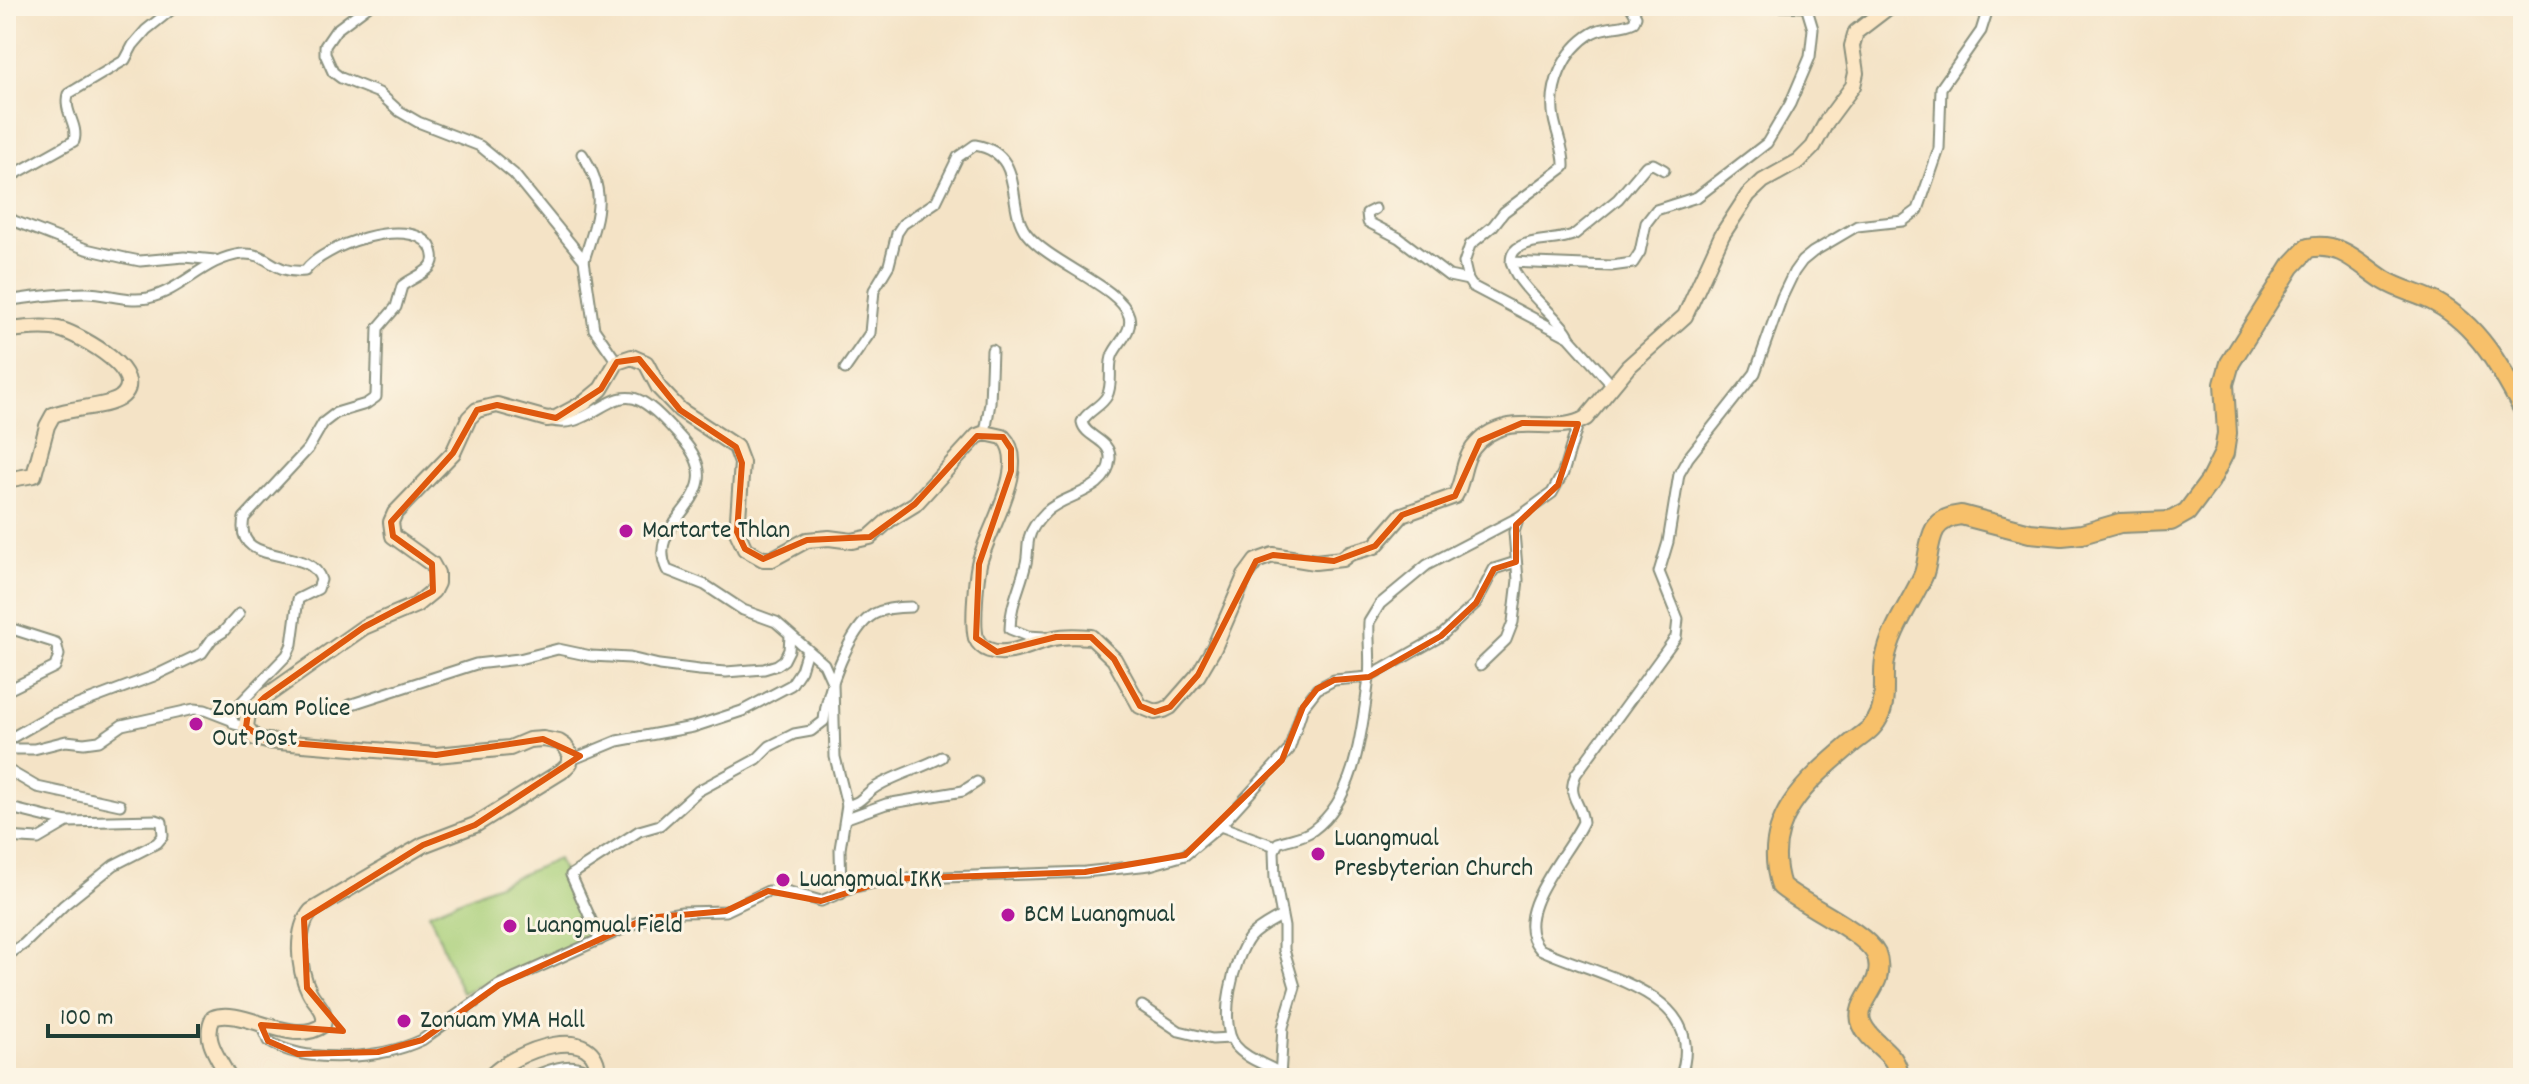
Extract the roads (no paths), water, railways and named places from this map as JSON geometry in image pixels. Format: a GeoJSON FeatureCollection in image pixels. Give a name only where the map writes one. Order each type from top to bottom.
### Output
{"type":"FeatureCollection","features":[{"type":"Feature","properties":{"kind":"highway"},"geometry":{"type":"LineString","coordinates":[[1899,1078],[1893,1057],[1870,1035],[1860,1019],[1861,1010],[1877,979],[1879,967],[1876,954],[1846,928],[1781,886],[1774,853],[1782,821],[1792,802],[1819,771],[1870,731],[1877,721],[1882,710],[1884,662],[1888,647],[1898,621],[1924,574],[1936,527],[1951,516],[1961,515],[2030,533],[2062,536],[2082,534],[2120,523],[2171,521],[2187,512],[2210,481],[2224,453],[2227,433],[2224,384],[2230,363],[2291,266],[2308,248],[2325,246],[2344,252],[2383,279],[2433,301],[2458,318],[2493,355],[2523,409]]}},
{"type":"Feature","properties":{"kind":"street"},"geometry":{"type":"LineString","coordinates":[[6,179],[74,141],[76,132],[66,106],[68,94],[125,60],[146,30],[176,6]]}},
{"type":"Feature","properties":{"kind":"street"},"geometry":{"type":"LineString","coordinates":[[368,6],[336,30],[325,46],[328,64],[333,72],[379,93],[408,117],[492,154],[514,174],[584,260]]}},
{"type":"Feature","properties":{"kind":"street"},"geometry":{"type":"LineString","coordinates":[[1468,280],[1464,257],[1470,245],[1510,207],[1564,167],[1553,108],[1560,69],[1567,56],[1592,33],[1634,22],[1636,16],[1630,6]]}},
{"type":"Feature","properties":{"kind":"street"},"geometry":{"type":"LineString","coordinates":[[1511,262],[1611,266],[1633,263],[1640,252],[1646,223],[1656,210],[1697,197],[1746,162],[1772,135],[1790,104],[1812,49],[1813,29],[1806,6],[1776,6]]}},
{"type":"Feature","properties":{"kind":"street"},"geometry":{"type":"LineString","coordinates":[[1220,826],[1275,846],[1315,829],[1338,801],[1355,764],[1369,677],[1369,622],[1380,604],[1427,565],[1519,517],[1541,503],[1558,485],[1578,424],[1594,411],[1628,367],[1685,316],[1722,235],[1748,195],[1763,181],[1799,161],[1813,147],[1827,121],[1853,86],[1856,73],[1852,46],[1856,32],[1890,6]]}},
{"type":"Feature","properties":{"kind":"street"},"geometry":{"type":"LineString","coordinates":[[1680,1078],[1685,1065],[1686,1042],[1668,1006],[1617,978],[1540,949],[1532,941],[1530,931],[1536,900],[1583,822],[1573,798],[1576,774],[1676,637],[1678,619],[1659,572],[1668,542],[1679,474],[1688,458],[1755,373],[1782,297],[1802,261],[1857,226],[1903,221],[1918,210],[1939,149],[1941,88],[1981,31],[1986,6]]}},
{"type":"Feature","properties":{"kind":"street"},"geometry":{"type":"LineString","coordinates":[[845,369],[870,333],[874,290],[892,259],[897,233],[903,224],[936,202],[949,172],[967,148],[975,145],[991,152],[1008,167],[1019,221],[1025,232],[1049,256],[1110,292],[1126,310],[1130,323],[1127,334],[1111,359],[1111,384],[1106,397],[1082,422],[1084,430],[1106,446],[1110,458],[1107,469],[1095,487],[1047,510],[1037,523],[1029,537],[1027,561],[1010,612],[1010,629],[1028,636],[1091,637],[1114,659],[1140,706],[1155,712],[1170,707],[1198,675],[1214,648],[1245,576],[1256,561],[1273,555],[1315,562],[1334,561],[1375,546],[1402,515],[1455,496],[1460,489],[1470,452],[1480,441],[1522,423],[1578,424]]}},
{"type":"Feature","properties":{"kind":"street"},"geometry":{"type":"LineString","coordinates":[[582,154],[598,183],[599,199],[584,260],[594,329],[617,362]]}},
{"type":"Feature","properties":{"kind":"street"},"geometry":{"type":"LineString","coordinates":[[1569,337],[1566,328],[1521,284],[1511,262],[1514,251],[1523,245],[1575,234],[1618,199],[1646,166],[1653,164],[1664,170]]}},
{"type":"Feature","properties":{"kind":"street"},"geometry":{"type":"LineString","coordinates":[[1375,209],[1367,213],[1368,222],[1399,238],[1449,276],[1468,280],[1485,293],[1569,337],[1612,385]]}},
{"type":"Feature","properties":{"kind":"street"},"geometry":{"type":"LineString","coordinates":[[6,215],[78,247],[125,258],[140,261],[184,257],[218,261]]}},
{"type":"Feature","properties":{"kind":"street"},"geometry":{"type":"LineString","coordinates":[[6,301],[87,293],[126,300],[144,298],[173,290],[209,264],[229,256],[255,254],[284,271],[305,271],[312,261],[353,240],[391,235],[423,239],[429,244],[434,260],[431,267],[402,286],[396,307],[378,328],[376,397],[366,404],[336,413],[323,423],[308,449],[244,518],[243,532],[254,547],[270,555],[302,561],[316,569],[321,580],[318,589],[298,599],[287,655],[233,709],[231,720]]}},
{"type":"Feature","properties":{"kind":"street"},"geometry":{"type":"LineString","coordinates":[[6,330],[52,328],[65,331],[113,359],[122,366],[129,380],[128,387],[119,398],[53,415],[34,475],[6,480]]}},
{"type":"Feature","properties":{"kind":"street"},"geometry":{"type":"LineString","coordinates":[[985,433],[990,403],[992,350]]}},
{"type":"Feature","properties":{"kind":"street"},"geometry":{"type":"LineString","coordinates":[[547,419],[565,414],[584,403],[601,389],[617,362],[632,357],[646,363],[659,388],[680,410],[736,447],[742,463],[737,532],[745,549],[763,559],[772,559],[807,540],[829,538],[852,541],[870,537],[889,520],[915,504],[969,443],[985,433],[1003,437],[1011,449],[1012,459],[1002,509],[979,564],[976,638],[987,650],[997,652],[1056,637]]}},
{"type":"Feature","properties":{"kind":"street"},"geometry":{"type":"LineString","coordinates":[[246,727],[248,713],[265,697],[364,627],[416,605],[433,591],[437,573],[432,564],[393,536],[391,522],[395,513],[453,453],[469,418],[477,410],[497,405],[570,424],[613,401],[630,397],[641,400],[690,448],[699,461],[700,472],[691,499],[665,536],[662,560],[667,570],[705,585],[743,610],[776,622],[824,664],[833,684],[835,757],[847,805],[840,849],[841,894]]}},
{"type":"Feature","properties":{"kind":"street"},"geometry":{"type":"LineString","coordinates":[[1480,665],[1506,640],[1513,622],[1517,604],[1514,541],[1519,517]]}},
{"type":"Feature","properties":{"kind":"street"},"geometry":{"type":"LineString","coordinates":[[261,1025],[268,1041],[276,1046],[316,1056],[361,1054],[412,1045],[499,985],[647,918],[682,912],[726,911],[768,891],[786,891],[821,901],[855,887],[892,879],[1085,872],[1162,863],[1185,855],[1220,826],[1289,750],[1303,707],[1317,689],[1334,680],[1369,677],[1441,636],[1476,603],[1494,569],[1516,562]]}},
{"type":"Feature","properties":{"kind":"street"},"geometry":{"type":"LineString","coordinates":[[600,940],[571,875],[639,831],[660,825],[698,791],[757,759],[770,746],[794,734],[811,731],[824,721],[833,684],[849,647],[868,618],[882,610],[911,607]]}},
{"type":"Feature","properties":{"kind":"street"},"geometry":{"type":"LineString","coordinates":[[6,741],[53,714],[154,676],[202,653],[239,614]]}},
{"type":"Feature","properties":{"kind":"street"},"geometry":{"type":"LineString","coordinates":[[6,627],[56,643],[59,655],[55,667],[6,691]]}},
{"type":"Feature","properties":{"kind":"street"},"geometry":{"type":"LineString","coordinates":[[349,705],[476,664],[519,659],[558,649],[699,670],[726,672],[764,669],[784,660],[789,650],[790,636]]}},
{"type":"Feature","properties":{"kind":"street"},"geometry":{"type":"LineString","coordinates":[[229,1078],[211,1046],[209,1026],[213,1018],[221,1014],[232,1015],[261,1025],[310,1030],[323,1025],[326,1018],[310,994],[301,965],[302,929],[304,919],[311,911],[423,845],[475,825],[562,771],[571,760],[617,741],[693,727],[742,711],[791,685],[801,670],[807,650]]}},
{"type":"Feature","properties":{"kind":"street"},"geometry":{"type":"LineString","coordinates":[[6,749],[34,749],[66,741],[99,741],[122,725],[194,709],[231,720],[238,726],[246,727],[255,738],[267,741],[436,755],[510,748],[529,740],[543,739],[565,746],[571,760]]}},
{"type":"Feature","properties":{"kind":"street"},"geometry":{"type":"LineString","coordinates":[[847,805],[859,803],[874,788],[922,769],[942,757]]}},
{"type":"Feature","properties":{"kind":"street"},"geometry":{"type":"LineString","coordinates":[[6,769],[37,787],[120,805]]}},
{"type":"Feature","properties":{"kind":"street"},"geometry":{"type":"LineString","coordinates":[[847,818],[886,804],[963,791],[977,782]]}},
{"type":"Feature","properties":{"kind":"street"},"geometry":{"type":"LineString","coordinates":[[6,807],[67,822],[156,820],[162,822],[164,827],[163,836],[149,848],[114,865],[64,905],[24,944],[6,956]]}},
{"type":"Feature","properties":{"kind":"street"},"geometry":{"type":"LineString","coordinates":[[6,837],[38,839],[67,822]]}},
{"type":"Feature","properties":{"kind":"street"},"geometry":{"type":"LineString","coordinates":[[1275,846],[1275,879],[1281,916],[1285,956],[1295,987],[1283,1027],[1283,1076],[1250,1058],[1231,1038],[1229,1005],[1231,983],[1251,937],[1281,916]]}},
{"type":"Feature","properties":{"kind":"street"},"geometry":{"type":"LineString","coordinates":[[1142,1006],[1179,1031],[1212,1039],[1231,1038]]}},
{"type":"Feature","properties":{"kind":"street"},"geometry":{"type":"LineString","coordinates":[[489,1078],[514,1058],[534,1050],[575,1044],[593,1053],[597,1061],[595,1078]]}},
{"type":"Feature","properties":{"kind":"street"},"geometry":{"type":"LineString","coordinates":[[529,1078],[569,1066],[587,1070],[595,1078]]}},
{"type":"Feature","properties":{"kind":"place","name":"Martarte Thlan"},"geometry":{"type":"Point","coordinates":[626,531]}},
{"type":"Feature","properties":{"kind":"place","name":"Zonuam Police Out Post"},"geometry":{"type":"Point","coordinates":[196,724]}},
{"type":"Feature","properties":{"kind":"place","name":"Luangmual Presbyterian Church"},"geometry":{"type":"Point","coordinates":[1318,854]}},
{"type":"Feature","properties":{"kind":"place","name":"Luangmual IKK"},"geometry":{"type":"Point","coordinates":[783,880]}},
{"type":"Feature","properties":{"kind":"place","name":"BCM Luangmual"},"geometry":{"type":"Point","coordinates":[1008,915]}},
{"type":"Feature","properties":{"kind":"place","name":"Luangmual Field"},"geometry":{"type":"Point","coordinates":[510,926]}},
{"type":"Feature","properties":{"kind":"place","name":"Zonuam YMA Hall"},"geometry":{"type":"Point","coordinates":[404,1021]}}]}
